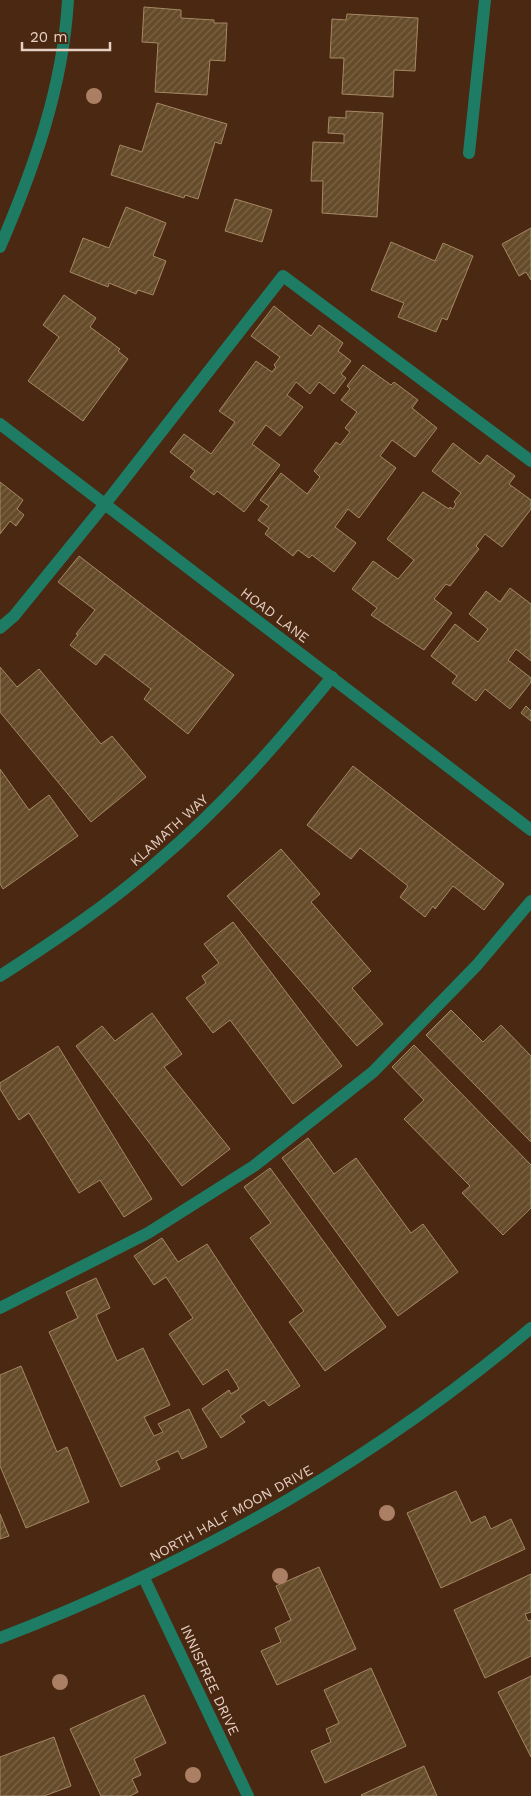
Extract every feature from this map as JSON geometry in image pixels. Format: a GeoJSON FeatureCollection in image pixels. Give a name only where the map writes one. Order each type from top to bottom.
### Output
{"type":"FeatureCollection","features":[{"type":"Feature","properties":{"kind":"street"},"geometry":{"type":"LineString","coordinates":[[0,247],[36,160],[55,86],[68,0]]}},
{"type":"Feature","properties":{"kind":"street"},"geometry":{"type":"LineString","coordinates":[[469,152],[485,0]]}},
{"type":"Feature","properties":{"kind":"street"},"geometry":{"type":"LineString","coordinates":[[0,628],[14,616],[105,504],[283,276],[531,461]]}},
{"type":"Feature","properties":{"kind":"street","name":"HOAD LANE"},"geometry":{"type":"LineString","coordinates":[[0,424],[531,830]]}},
{"type":"Feature","properties":{"kind":"street","name":"KLAMATH WAY"},"geometry":{"type":"LineString","coordinates":[[0,976],[70,930],[158,862],[235,790],[292,727],[332,677]]}},
{"type":"Feature","properties":{"kind":"street"},"geometry":{"type":"LineString","coordinates":[[0,1308],[148,1233],[254,1166],[373,1072],[476,965],[531,901]]}},
{"type":"Feature","properties":{"kind":"street","name":"NORTH HALF MOON DRIVE"},"geometry":{"type":"LineString","coordinates":[[0,1638],[144,1578],[246,1525],[328,1477],[422,1413],[531,1328]]}},
{"type":"Feature","properties":{"kind":"street","name":"INNISFREE DRIVE"},"geometry":{"type":"LineString","coordinates":[[144,1578],[248,1796]]}},
{"type":"Feature","properties":{"kind":"building"},"geometry":{"type":"Polygon","coordinates":[[[144,7],[181,10],[181,18],[214,20],[214,23],[227,23],[225,61],[210,60],[207,95],[155,92],[158,43],[142,42],[144,7]]]}},
{"type":"Feature","properties":{"kind":"building"},"geometry":{"type":"Polygon","coordinates":[[[347,14],[418,18],[415,71],[394,70],[393,97],[342,94],[344,58],[330,58],[332,19],[346,20],[347,14]]]}},
{"type":"Feature","properties":{"kind":"building"},"geometry":{"type":"Polygon","coordinates":[[[157,103],[227,124],[221,144],[215,142],[198,199],[185,195],[184,198],[111,175],[120,145],[142,152],[157,103]]]}},
{"type":"Feature","properties":{"kind":"building"},"geometry":{"type":"Polygon","coordinates":[[[346,111],[383,113],[377,217],[322,213],[323,181],[311,181],[313,142],[344,143],[344,134],[328,133],[329,117],[346,118],[346,111]]]}},
{"type":"Feature","properties":{"kind":"building"},"geometry":{"type":"Polygon","coordinates":[[[235,199],[272,210],[262,242],[225,231],[235,199]]]}},
{"type":"Feature","properties":{"kind":"building"},"geometry":{"type":"Polygon","coordinates":[[[126,207],[166,223],[153,256],[166,261],[153,295],[138,290],[136,294],[109,283],[108,287],[70,272],[83,238],[109,248],[126,207]]]}},
{"type":"Feature","properties":{"kind":"building"},"geometry":{"type":"Polygon","coordinates":[[[531,228],[531,280],[526,272],[519,276],[502,244],[531,228]]]}},
{"type":"Feature","properties":{"kind":"building"},"geometry":{"type":"Polygon","coordinates":[[[391,242],[435,261],[443,243],[473,256],[447,320],[442,318],[436,332],[398,317],[404,303],[371,290],[391,242]]]}},
{"type":"Feature","properties":{"kind":"building"},"geometry":{"type":"Polygon","coordinates":[[[64,295],[96,318],[90,327],[120,349],[118,351],[128,359],[83,421],[28,381],[59,337],[43,325],[64,295]]]}},
{"type":"Feature","properties":{"kind":"building"},"geometry":{"type":"Polygon","coordinates":[[[274,306],[311,336],[319,325],[343,343],[338,351],[351,361],[341,374],[346,378],[334,394],[319,382],[310,394],[296,382],[287,395],[303,407],[280,436],[266,425],[252,444],[280,465],[244,512],[217,491],[214,495],[190,477],[195,471],[170,452],[184,434],[211,454],[235,422],[219,411],[256,361],[272,372],[276,367],[274,365],[280,357],[251,336],[274,306]]]}},
{"type":"Feature","properties":{"kind":"building"},"geometry":{"type":"Polygon","coordinates":[[[363,365],[391,385],[394,382],[418,400],[412,408],[437,428],[415,457],[392,440],[380,456],[396,468],[359,518],[348,509],[335,527],[356,543],[334,572],[312,555],[309,558],[298,550],[293,556],[265,534],[269,528],[258,520],[269,506],[260,500],[281,473],[307,494],[320,477],[314,471],[336,442],[340,445],[350,432],[345,428],[357,412],[341,400],[350,389],[347,386],[363,365]]]}},
{"type":"Feature","properties":{"kind":"building"},"geometry":{"type":"Polygon","coordinates":[[[453,443],[480,464],[487,455],[515,476],[509,484],[531,500],[531,509],[502,547],[485,534],[476,546],[479,549],[450,586],[446,584],[434,599],[452,613],[424,650],[371,615],[377,608],[352,589],[373,561],[398,579],[414,560],[387,539],[423,492],[449,509],[450,507],[453,509],[456,504],[454,502],[461,493],[432,471],[453,443]]]}},
{"type":"Feature","properties":{"kind":"building"},"geometry":{"type":"Polygon","coordinates":[[[0,482],[23,500],[17,509],[24,515],[16,526],[10,521],[0,534],[0,482]]]}},
{"type":"Feature","properties":{"kind":"building"},"geometry":{"type":"Polygon","coordinates":[[[79,556],[234,675],[188,734],[144,699],[151,689],[105,654],[96,665],[70,645],[78,635],[76,634],[95,610],[58,582],[79,556]]]}},
{"type":"Feature","properties":{"kind":"building"},"geometry":{"type":"Polygon","coordinates":[[[510,588],[531,604],[531,661],[516,649],[508,660],[531,678],[531,682],[510,709],[485,689],[476,701],[452,683],[457,676],[431,656],[455,624],[478,642],[488,629],[469,614],[486,591],[500,602],[510,588]]]}},
{"type":"Feature","properties":{"kind":"building"},"geometry":{"type":"Polygon","coordinates":[[[0,667],[17,687],[39,669],[101,744],[112,736],[146,777],[91,822],[0,712],[0,667]]]}},
{"type":"Feature","properties":{"kind":"building"},"geometry":{"type":"Polygon","coordinates":[[[526,706],[531,711],[531,721],[521,713],[526,706]]]}},
{"type":"Feature","properties":{"kind":"building"},"geometry":{"type":"Polygon","coordinates":[[[353,766],[504,884],[484,910],[453,886],[435,909],[433,906],[425,917],[400,897],[408,886],[360,848],[351,859],[307,825],[353,766]]]}},
{"type":"Feature","properties":{"kind":"building"},"geometry":{"type":"Polygon","coordinates":[[[0,769],[29,810],[49,795],[78,836],[3,889],[0,884],[0,769]]]}},
{"type":"Feature","properties":{"kind":"building"},"geometry":{"type":"Polygon","coordinates":[[[281,849],[320,894],[311,902],[371,971],[352,988],[383,1024],[357,1046],[227,896],[281,849]]]}},
{"type":"Feature","properties":{"kind":"building"},"geometry":{"type":"Polygon","coordinates":[[[233,922],[342,1066],[293,1104],[230,1020],[213,1033],[186,998],[206,983],[202,976],[219,963],[204,944],[233,922]]]}},
{"type":"Feature","properties":{"kind":"building"},"geometry":{"type":"Polygon","coordinates":[[[451,1010],[483,1042],[501,1025],[531,1056],[531,1142],[426,1035],[451,1010]]]}},
{"type":"Feature","properties":{"kind":"building"},"geometry":{"type":"Polygon","coordinates":[[[152,1013],[182,1054],[164,1067],[230,1149],[182,1186],[76,1046],[102,1026],[115,1041],[152,1013]]]}},
{"type":"Feature","properties":{"kind":"building"},"geometry":{"type":"Polygon","coordinates":[[[414,1045],[531,1165],[531,1208],[503,1235],[462,1193],[470,1186],[404,1119],[424,1100],[392,1067],[414,1045]]]}},
{"type":"Feature","properties":{"kind":"building"},"geometry":{"type":"Polygon","coordinates":[[[58,1046],[152,1199],[124,1217],[100,1180],[79,1193],[29,1113],[19,1120],[0,1089],[0,1083],[58,1046]]]}},
{"type":"Feature","properties":{"kind":"building"},"geometry":{"type":"Polygon","coordinates":[[[308,1138],[334,1174],[356,1158],[411,1233],[423,1224],[458,1272],[398,1316],[282,1158],[308,1138]]]}},
{"type":"Feature","properties":{"kind":"building"},"geometry":{"type":"Polygon","coordinates":[[[270,1168],[386,1327],[325,1371],[289,1322],[304,1311],[250,1238],[271,1223],[244,1187],[270,1168]]]}},
{"type":"Feature","properties":{"kind":"building"},"geometry":{"type":"Polygon","coordinates":[[[162,1238],[178,1262],[207,1244],[300,1386],[269,1406],[264,1400],[240,1416],[245,1422],[221,1438],[202,1409],[229,1390],[231,1394],[239,1389],[227,1369],[203,1385],[169,1334],[193,1318],[166,1277],[154,1285],[134,1256],[162,1238]]]}},
{"type":"Feature","properties":{"kind":"building"},"geometry":{"type":"Polygon","coordinates":[[[96,1278],[110,1308],[96,1315],[117,1361],[143,1348],[170,1405],[144,1417],[154,1436],[163,1432],[158,1424],[189,1409],[207,1447],[182,1459],[178,1451],[156,1461],[160,1469],[121,1487],[49,1332],[78,1318],[66,1292],[96,1278]]]}},
{"type":"Feature","properties":{"kind":"building"},"geometry":{"type":"Polygon","coordinates":[[[21,1366],[57,1452],[67,1447],[89,1502],[26,1528],[0,1466],[0,1375],[21,1366]]]}},
{"type":"Feature","properties":{"kind":"building"},"geometry":{"type":"Polygon","coordinates":[[[456,1491],[471,1523],[485,1516],[491,1529],[511,1519],[525,1549],[441,1588],[407,1513],[456,1491]]]}},
{"type":"Feature","properties":{"kind":"building"},"geometry":{"type":"Polygon","coordinates":[[[0,1514],[9,1536],[0,1539],[0,1514]]]}},
{"type":"Feature","properties":{"kind":"building"},"geometry":{"type":"Polygon","coordinates":[[[319,1567],[356,1649],[277,1685],[261,1651],[281,1642],[275,1628],[291,1620],[276,1586],[319,1567]]]}},
{"type":"Feature","properties":{"kind":"building"},"geometry":{"type":"Polygon","coordinates":[[[531,1574],[531,1612],[525,1614],[528,1621],[531,1620],[531,1656],[485,1678],[454,1610],[531,1574]]]}},
{"type":"Feature","properties":{"kind":"building"},"geometry":{"type":"Polygon","coordinates":[[[371,1668],[406,1746],[325,1783],[311,1751],[331,1742],[326,1729],[339,1723],[324,1690],[371,1668]]]}},
{"type":"Feature","properties":{"kind":"building"},"geometry":{"type":"Polygon","coordinates":[[[531,1676],[531,1757],[498,1692],[531,1676]]]}},
{"type":"Feature","properties":{"kind":"building"},"geometry":{"type":"Polygon","coordinates":[[[144,1695],[166,1743],[134,1759],[141,1775],[132,1779],[138,1792],[130,1796],[101,1796],[70,1729],[144,1695]]]}},
{"type":"Feature","properties":{"kind":"building"},"geometry":{"type":"Polygon","coordinates":[[[54,1737],[71,1786],[44,1796],[0,1796],[0,1757],[54,1737]]]}},
{"type":"Feature","properties":{"kind":"building"},"geometry":{"type":"Polygon","coordinates":[[[424,1766],[437,1796],[361,1795],[424,1766]]]}}]}
